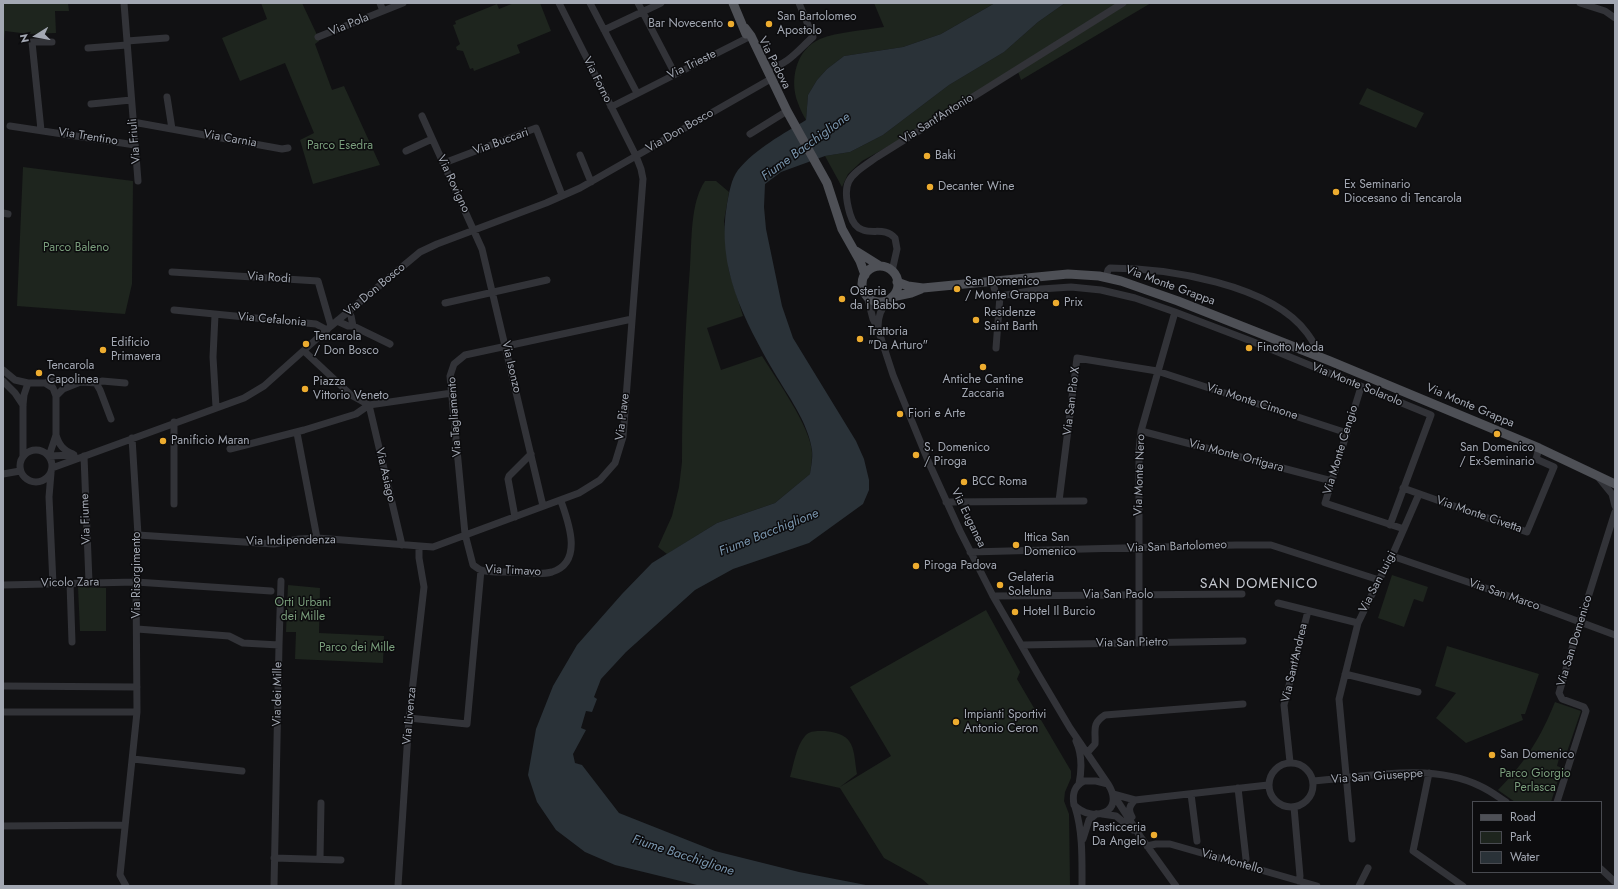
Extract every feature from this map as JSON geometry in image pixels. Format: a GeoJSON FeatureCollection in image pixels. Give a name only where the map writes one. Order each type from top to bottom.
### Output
{"type":"FeatureCollection","features":[{"type":"Feature","properties":{"kind":"main road","name":"Via Padova"},"geometry":{"type":"LineString","coordinates":[[733,3],[768,69],[787,111]]}},
{"type":"Feature","properties":{"kind":"main road","name":"Via Padova"},"geometry":{"type":"LineString","coordinates":[[745,28],[747,38],[779,99],[787,111]]}},
{"type":"Feature","properties":{"kind":"main road","name":"Via Euganea"},"geometry":{"type":"LineString","coordinates":[[787,111],[827,183],[842,229],[854,249],[865,275],[862,284],[864,293],[867,296]]}},
{"type":"Feature","properties":{"kind":"main road","name":"Via Euganea"},"geometry":{"type":"LineString","coordinates":[[854,249],[892,271]]}},
{"type":"Feature","properties":{"kind":"main road"},"geometry":{"type":"LineString","coordinates":[[865,275],[871,269],[881,266]]}},
{"type":"Feature","properties":{"kind":"main road"},"geometry":{"type":"LineString","coordinates":[[892,271],[897,282]]}},
{"type":"Feature","properties":{"kind":"main road","name":"Via Monte Grappa"},"geometry":{"type":"LineString","coordinates":[[897,282],[908,286],[922,288],[1068,274],[1106,277],[1165,296],[1314,354],[1539,448],[1615,484]]}},
{"type":"Feature","properties":{"kind":"main road","name":"Via Euganea"},"geometry":{"type":"LineString","coordinates":[[890,298],[896,290],[897,282]]}},
{"type":"Feature","properties":{"kind":"main road","name":"Via Monte Grappa"},"geometry":{"type":"LineString","coordinates":[[890,298],[911,293],[922,288]]}},
{"type":"Feature","properties":{"kind":"main road"},"geometry":{"type":"LineString","coordinates":[[867,296],[877,301],[890,298]]}},
{"type":"Feature","properties":{"kind":"street","name":"Via Friuli"},"geometry":{"type":"LineString","coordinates":[[124,3],[138,181]]}},
{"type":"Feature","properties":{"kind":"street"},"geometry":{"type":"LineString","coordinates":[[380,3],[383,11]]}},
{"type":"Feature","properties":{"kind":"street","name":"Via Pola"},"geometry":{"type":"LineString","coordinates":[[318,37],[403,3]]}},
{"type":"Feature","properties":{"kind":"street","name":"Via Forno"},"geometry":{"type":"LineString","coordinates":[[558,3],[636,156]]}},
{"type":"Feature","properties":{"kind":"street"},"geometry":{"type":"LineString","coordinates":[[590,3],[637,93]]}},
{"type":"Feature","properties":{"kind":"street"},"geometry":{"type":"LineString","coordinates":[[638,3],[675,74]]}},
{"type":"Feature","properties":{"kind":"street"},"geometry":{"type":"LineString","coordinates":[[604,30],[661,3]]}},
{"type":"Feature","properties":{"kind":"street","name":"Via Padova"},"geometry":{"type":"LineString","coordinates":[[768,69],[776,67],[788,60],[813,36],[798,3]]}},
{"type":"Feature","properties":{"kind":"street","name":"Via Sant'Antonio"},"geometry":{"type":"LineString","coordinates":[[892,271],[896,257],[897,243],[891,234],[886,232],[861,230],[855,225],[846,199],[848,183],[854,174],[877,157],[1123,3]]}},
{"type":"Feature","properties":{"kind":"street"},"geometry":{"type":"LineString","coordinates":[[1580,3],[1605,11],[1615,18]]}},
{"type":"Feature","properties":{"kind":"street"},"geometry":{"type":"LineString","coordinates":[[88,48],[166,38]]}},
{"type":"Feature","properties":{"kind":"street","name":"Via Trieste"},"geometry":{"type":"LineString","coordinates":[[611,107],[747,38]]}},
{"type":"Feature","properties":{"kind":"street","name":"Via Trentino"},"geometry":{"type":"LineString","coordinates":[[41,130],[32,42],[52,42]]}},
{"type":"Feature","properties":{"kind":"street","name":"Via Don Bosco"},"geometry":{"type":"LineString","coordinates":[[38,482],[46,479],[52,471],[85,455],[244,398],[264,386],[337,321],[420,252],[437,244],[546,203],[591,182],[769,80]]}},
{"type":"Feature","properties":{"kind":"street"},"geometry":{"type":"LineString","coordinates":[[167,97],[172,129]]}},
{"type":"Feature","properties":{"kind":"street"},"geometry":{"type":"LineString","coordinates":[[91,104],[131,100]]}},
{"type":"Feature","properties":{"kind":"street"},"geometry":{"type":"LineString","coordinates":[[750,134],[787,111]]}},
{"type":"Feature","properties":{"kind":"street","name":"Via Rovigno"},"geometry":{"type":"LineString","coordinates":[[422,116],[474,230]]}},
{"type":"Feature","properties":{"kind":"street","name":"Via Carnia"},"geometry":{"type":"LineString","coordinates":[[133,122],[282,149],[288,148]]}},
{"type":"Feature","properties":{"kind":"street","name":"Via Trentino"},"geometry":{"type":"LineString","coordinates":[[10,126],[135,145]]}},
{"type":"Feature","properties":{"kind":"street","name":"Via Buccari"},"geometry":{"type":"LineString","coordinates":[[444,163],[536,128],[562,195]]}},
{"type":"Feature","properties":{"kind":"street"},"geometry":{"type":"LineString","coordinates":[[406,151],[432,139]]}},
{"type":"Feature","properties":{"kind":"street"},"geometry":{"type":"LineString","coordinates":[[580,155],[591,182]]}},
{"type":"Feature","properties":{"kind":"street","name":"Via Piave"},"geometry":{"type":"LineString","coordinates":[[419,546],[433,547],[465,534],[561,501],[579,493],[600,480],[615,463],[623,437],[643,179],[636,156]]}},
{"type":"Feature","properties":{"kind":"street","name":"Via Isonzo"},"geometry":{"type":"LineString","coordinates":[[474,230],[482,249],[543,506]]}},
{"type":"Feature","properties":{"kind":"street"},"geometry":{"type":"LineString","coordinates":[[881,266],[890,263],[896,257]]}},
{"type":"Feature","properties":{"kind":"street","name":"Via Monte Grappa"},"geometry":{"type":"LineString","coordinates":[[1106,277],[1110,268],[1159,271],[1203,279],[1242,290],[1270,303],[1296,320],[1312,339],[1315,350],[1314,354]]}},
{"type":"Feature","properties":{"kind":"street","name":"Via Rodi"},"geometry":{"type":"LineString","coordinates":[[172,272],[318,281],[329,328]]}},
{"type":"Feature","properties":{"kind":"street"},"geometry":{"type":"LineString","coordinates":[[1007,279],[1009,294]]}},
{"type":"Feature","properties":{"kind":"street"},"geometry":{"type":"LineString","coordinates":[[445,303],[547,280]]}},
{"type":"Feature","properties":{"kind":"street"},"geometry":{"type":"LineString","coordinates":[[993,281],[994,290],[996,294],[1000,296],[996,348]]}},
{"type":"Feature","properties":{"kind":"street","name":"Via Monte Grappa"},"geometry":{"type":"LineString","coordinates":[[1000,296],[1071,287],[1101,290],[1128,296],[1175,312]]}},
{"type":"Feature","properties":{"kind":"street","name":"Via Euganea"},"geometry":{"type":"LineString","coordinates":[[867,296],[873,319],[878,329],[893,375],[946,502],[993,596],[1070,728],[1108,784],[1140,836],[1176,886]]}},
{"type":"Feature","properties":{"kind":"street","name":"Via Euganea"},"geometry":{"type":"LineString","coordinates":[[878,329],[878,318],[881,310],[890,298]]}},
{"type":"Feature","properties":{"kind":"street","name":"Via Cefalonia"},"geometry":{"type":"LineString","coordinates":[[174,310],[316,324],[329,328]]}},
{"type":"Feature","properties":{"kind":"street"},"geometry":{"type":"LineString","coordinates":[[348,312],[351,316],[353,326]]}},
{"type":"Feature","properties":{"kind":"street","name":"Via Monte Solarolo"},"geometry":{"type":"LineString","coordinates":[[1175,312],[1239,336],[1431,415],[1390,525]]}},
{"type":"Feature","properties":{"kind":"street","name":"Via Monte Nero"},"geometry":{"type":"LineString","coordinates":[[1139,643],[1139,450],[1141,431],[1175,312]]}},
{"type":"Feature","properties":{"kind":"street"},"geometry":{"type":"LineString","coordinates":[[215,315],[213,357],[216,407]]}},
{"type":"Feature","properties":{"kind":"street","name":"Via Tagliamento"},"geometry":{"type":"LineString","coordinates":[[465,534],[450,376],[454,364],[465,355],[632,319]]}},
{"type":"Feature","properties":{"kind":"street"},"geometry":{"type":"LineString","coordinates":[[337,321],[348,326],[353,326],[390,344]]}},
{"type":"Feature","properties":{"kind":"street"},"geometry":{"type":"LineString","coordinates":[[1239,336],[1243,326]]}},
{"type":"Feature","properties":{"kind":"street"},"geometry":{"type":"LineString","coordinates":[[304,351],[351,395],[369,405]]}},
{"type":"Feature","properties":{"kind":"street","name":"Via San Pio X"},"geometry":{"type":"LineString","coordinates":[[1059,501],[1077,358],[1157,371]]}},
{"type":"Feature","properties":{"kind":"street"},"geometry":{"type":"LineString","coordinates":[[1326,373],[1330,361]]}},
{"type":"Feature","properties":{"kind":"street"},"geometry":{"type":"LineString","coordinates":[[3,370],[15,380],[28,383],[45,383],[57,380],[96,383],[102,381],[125,383]]}},
{"type":"Feature","properties":{"kind":"street","name":"Via Monte Cimone"},"geometry":{"type":"LineString","coordinates":[[1157,371],[1347,433]]}},
{"type":"Feature","properties":{"kind":"street"},"geometry":{"type":"LineString","coordinates":[[3,381],[15,393],[23,405]]}},
{"type":"Feature","properties":{"kind":"street"},"geometry":{"type":"LineString","coordinates":[[56,396],[63,389],[79,382]]}},
{"type":"Feature","properties":{"kind":"street"},"geometry":{"type":"LineString","coordinates":[[23,456],[23,405],[24,395],[28,383]]}},
{"type":"Feature","properties":{"kind":"street"},"geometry":{"type":"LineString","coordinates":[[45,383],[53,388],[56,396],[56,435],[58,442],[63,450],[74,455]]}},
{"type":"Feature","properties":{"kind":"street"},"geometry":{"type":"LineString","coordinates":[[96,383],[111,419]]}},
{"type":"Feature","properties":{"kind":"street","name":"Via Monte Cengio"},"geometry":{"type":"LineString","coordinates":[[1361,387],[1325,503],[1404,529]]}},
{"type":"Feature","properties":{"kind":"street"},"geometry":{"type":"LineString","coordinates":[[230,448],[297,432],[356,414],[369,405],[452,393]]}},
{"type":"Feature","properties":{"kind":"street","name":"Via Asiago"},"geometry":{"type":"LineString","coordinates":[[369,405],[402,545]]}},
{"type":"Feature","properties":{"kind":"street"},"geometry":{"type":"LineString","coordinates":[[174,422],[174,504]]}},
{"type":"Feature","properties":{"kind":"street","name":"Via Monte Ortigara"},"geometry":{"type":"LineString","coordinates":[[1141,431],[1332,481]]}},
{"type":"Feature","properties":{"kind":"street"},"geometry":{"type":"LineString","coordinates":[[297,432],[317,538]]}},
{"type":"Feature","properties":{"kind":"street"},"geometry":{"type":"LineString","coordinates":[[49,456],[56,435]]}},
{"type":"Feature","properties":{"kind":"street","name":"Via Risorgimento"},"geometry":{"type":"LineString","coordinates":[[126,886],[120,875],[137,712],[136,582],[138,536],[132,438]]}},
{"type":"Feature","properties":{"kind":"street","name":"Via Monte Civetta"},"geometry":{"type":"LineString","coordinates":[[1404,488],[1527,532],[1554,467],[1536,459],[1539,448]]}},
{"type":"Feature","properties":{"kind":"street"},"geometry":{"type":"LineString","coordinates":[[49,497],[46,489],[38,482],[28,480],[20,471],[20,461],[23,456],[31,450],[41,450],[49,456],[52,462],[49,497],[53,584]]}},
{"type":"Feature","properties":{"kind":"street"},"geometry":{"type":"LineString","coordinates":[[515,517],[508,479],[509,476],[531,454]]}},
{"type":"Feature","properties":{"kind":"street"},"geometry":{"type":"LineString","coordinates":[[49,456],[85,455]]}},
{"type":"Feature","properties":{"kind":"street","name":"Via Fiume"},"geometry":{"type":"LineString","coordinates":[[85,455],[89,582]]}},
{"type":"Feature","properties":{"kind":"street"},"geometry":{"type":"LineString","coordinates":[[3,474],[20,471]]}},
{"type":"Feature","properties":{"kind":"street"},"geometry":{"type":"LineString","coordinates":[[1595,474],[1609,488],[1615,506]]}},
{"type":"Feature","properties":{"kind":"street","name":"Via San Luigi"},"geometry":{"type":"LineString","coordinates":[[1352,839],[1339,699],[1358,623],[1392,556],[1419,494]]}},
{"type":"Feature","properties":{"kind":"street","name":"Via Timavo"},"geometry":{"type":"LineString","coordinates":[[465,534],[473,565],[481,570],[544,573],[552,572],[560,568],[565,562],[570,554],[572,543],[571,530],[561,501]]}},
{"type":"Feature","properties":{"kind":"street"},"geometry":{"type":"LineString","coordinates":[[946,502],[1084,501]]}},
{"type":"Feature","properties":{"kind":"street","name":"Via San Domenico"},"geometry":{"type":"LineString","coordinates":[[1557,801],[1586,711],[1584,707],[1562,699],[1559,693],[1615,512]]}},
{"type":"Feature","properties":{"kind":"street","name":"Via San Domenico"},"geometry":{"type":"LineString","coordinates":[[1609,534],[1615,528]]}},
{"type":"Feature","properties":{"kind":"street","name":"Via Indipendenza"},"geometry":{"type":"LineString","coordinates":[[138,536],[274,544],[299,539],[317,538],[419,546]]}},
{"type":"Feature","properties":{"kind":"street","name":"Via San Bartolomeo"},"geometry":{"type":"LineString","coordinates":[[970,552],[1271,545],[1379,580]]}},
{"type":"Feature","properties":{"kind":"street","name":"Via Livenza"},"geometry":{"type":"LineString","coordinates":[[398,886],[409,718],[424,587],[419,558],[419,546]]}},
{"type":"Feature","properties":{"kind":"street","name":"Via San Marco"},"geometry":{"type":"LineString","coordinates":[[1392,556],[1615,635]]}},
{"type":"Feature","properties":{"kind":"street"},"geometry":{"type":"LineString","coordinates":[[409,718],[467,724],[481,570]]}},
{"type":"Feature","properties":{"kind":"street"},"geometry":{"type":"LineString","coordinates":[[279,645],[281,580]]}},
{"type":"Feature","properties":{"kind":"street","name":"Vicolo Zara"},"geometry":{"type":"LineString","coordinates":[[3,585],[136,582],[271,591]]}},
{"type":"Feature","properties":{"kind":"street"},"geometry":{"type":"LineString","coordinates":[[70,583],[72,642]]}},
{"type":"Feature","properties":{"kind":"street","name":"Via San Paolo"},"geometry":{"type":"LineString","coordinates":[[993,596],[1242,594]]}},
{"type":"Feature","properties":{"kind":"street","name":"Via Sant'Andrea"},"geometry":{"type":"LineString","coordinates":[[1278,603],[1358,623]]}},
{"type":"Feature","properties":{"kind":"street","name":"Via Sant'Andrea"},"geometry":{"type":"LineString","coordinates":[[1290,762],[1284,705],[1308,611]]}},
{"type":"Feature","properties":{"kind":"street","name":"Via dei Mille"},"geometry":{"type":"LineString","coordinates":[[137,629],[229,636],[243,643],[279,645],[274,886]]}},
{"type":"Feature","properties":{"kind":"street","name":"Via San Pietro"},"geometry":{"type":"LineString","coordinates":[[1022,646],[1243,641]]}},
{"type":"Feature","properties":{"kind":"street"},"geometry":{"type":"LineString","coordinates":[[1345,674],[1418,692]]}},
{"type":"Feature","properties":{"kind":"street"},"geometry":{"type":"LineString","coordinates":[[3,686],[137,687]]}},
{"type":"Feature","properties":{"kind":"street"},"geometry":{"type":"LineString","coordinates":[[1087,753],[1095,744],[1094,727],[1097,720],[1105,715],[1243,704]]}},
{"type":"Feature","properties":{"kind":"street"},"geometry":{"type":"LineString","coordinates":[[3,712],[137,712]]}},
{"type":"Feature","properties":{"kind":"street","name":"Via Euganea"},"geometry":{"type":"LineString","coordinates":[[1070,728],[1080,753],[1081,772],[1079,784],[1073,793],[1074,805],[1083,812],[1102,813],[1116,816],[1140,836]]}},
{"type":"Feature","properties":{"kind":"street"},"geometry":{"type":"LineString","coordinates":[[133,759],[242,771]]}},
{"type":"Feature","properties":{"kind":"street"},"geometry":{"type":"LineString","coordinates":[[1290,762],[1277,767],[1270,778],[1268,785],[1273,799],[1286,807],[1294,807],[1300,876],[1299,881]]}},
{"type":"Feature","properties":{"kind":"street","name":"Via San Giuseppe"},"geometry":{"type":"LineString","coordinates":[[1290,762],[1297,763],[1308,770],[1313,781],[1311,795],[1301,805],[1294,807]]}},
{"type":"Feature","properties":{"kind":"street","name":"Via San Giuseppe"},"geometry":{"type":"LineString","coordinates":[[1313,781],[1408,773],[1429,773],[1466,780],[1480,785],[1504,801]]}},
{"type":"Feature","properties":{"kind":"street"},"geometry":{"type":"LineString","coordinates":[[1429,773],[1413,851],[1463,886]]}},
{"type":"Feature","properties":{"kind":"street"},"geometry":{"type":"LineString","coordinates":[[1079,784],[1090,781],[1108,784]]}},
{"type":"Feature","properties":{"kind":"street"},"geometry":{"type":"LineString","coordinates":[[1102,813],[1135,800],[1268,785]]}},
{"type":"Feature","properties":{"kind":"street"},"geometry":{"type":"LineString","coordinates":[[1238,788],[1246,859]]}},
{"type":"Feature","properties":{"kind":"street"},"geometry":{"type":"LineString","coordinates":[[1081,843],[1089,820],[1112,806],[1113,794],[1135,800]]}},
{"type":"Feature","properties":{"kind":"street"},"geometry":{"type":"LineString","coordinates":[[1191,794],[1197,841]]}},
{"type":"Feature","properties":{"kind":"street"},"geometry":{"type":"LineString","coordinates":[[1135,800],[1130,805],[1129,809],[1140,836]]}},
{"type":"Feature","properties":{"kind":"street"},"geometry":{"type":"LineString","coordinates":[[320,860],[321,802]]}},
{"type":"Feature","properties":{"kind":"street"},"geometry":{"type":"LineString","coordinates":[[1074,805],[1078,816],[1081,843],[1082,886]]}},
{"type":"Feature","properties":{"kind":"street"},"geometry":{"type":"LineString","coordinates":[[3,826],[125,825]]}},
{"type":"Feature","properties":{"kind":"street","name":"Via Montello"},"geometry":{"type":"LineString","coordinates":[[1147,846],[1156,844],[1170,844],[1317,886]]}},
{"type":"Feature","properties":{"kind":"street"},"geometry":{"type":"LineString","coordinates":[[274,858],[341,860]]}},
{"type":"Feature","properties":{"kind":"street"},"geometry":{"type":"LineString","coordinates":[[1359,886],[1368,868]]}},
{"type":"Feature","properties":{"kind":"street"},"geometry":{"type":"LineString","coordinates":[[1602,870],[1615,882]]}},
{"type":"Feature","properties":{"kind":"green space"},"geometry":{"type":"Polygon","coordinates":[[[3,3],[68,3],[69,11],[55,11],[56,33],[29,34],[5,31],[3,41],[3,3]]]}},
{"type":"Feature","properties":{"kind":"green space","name":"Parco Esedra"},"geometry":{"type":"Polygon","coordinates":[[[261,3],[302,3],[318,37],[319,41],[315,44],[332,90],[344,86],[380,165],[313,184],[300,140],[314,133],[285,63],[240,81],[222,38],[267,19],[261,3]]]}},
{"type":"Feature","properties":{"kind":"green space"},"geometry":{"type":"Polygon","coordinates":[[[514,3],[540,3],[551,31],[517,45],[520,53],[474,71],[473,68],[470,69],[463,51],[457,50],[456,47],[460,44],[453,25],[456,24],[455,21],[497,4],[499,9],[514,3]]]}},
{"type":"Feature","properties":{"kind":"green space"},"geometry":{"type":"Polygon","coordinates":[[[874,3],[995,3],[941,34],[903,47],[844,56],[827,69],[817,80],[808,95],[806,120],[798,103],[794,85],[800,58],[805,50],[820,39],[843,33],[884,27],[874,3]]]}},
{"type":"Feature","properties":{"kind":"green space"},"geometry":{"type":"Polygon","coordinates":[[[1065,3],[1151,3],[1021,80],[1017,69],[925,126],[862,161],[848,174],[842,187],[825,156],[850,152],[883,135],[949,85],[1004,52],[1038,22],[1065,3]]]}},
{"type":"Feature","properties":{"kind":"green space"},"geometry":{"type":"Polygon","coordinates":[[[1367,88],[1424,113],[1416,128],[1359,104],[1367,88]]]}},
{"type":"Feature","properties":{"kind":"green space","name":"Parco Baleno"},"geometry":{"type":"Polygon","coordinates":[[[23,167],[133,181],[132,284],[125,314],[17,306],[23,167]]]}},
{"type":"Feature","properties":{"kind":"green space"},"geometry":{"type":"Polygon","coordinates":[[[705,181],[716,181],[729,192],[724,221],[729,271],[743,316],[707,328],[721,370],[762,356],[792,403],[806,431],[812,453],[810,474],[775,503],[717,523],[667,554],[658,547],[672,516],[679,487],[682,462],[684,364],[693,222],[697,200],[705,181]]]}},
{"type":"Feature","properties":{"kind":"green space"},"geometry":{"type":"Polygon","coordinates":[[[1392,575],[1428,587],[1423,602],[1414,599],[1404,627],[1378,618],[1392,575]]]}},
{"type":"Feature","properties":{"kind":"green space","name":"Parco dei Mille"},"geometry":{"type":"Polygon","coordinates":[[[288,585],[320,588],[319,633],[384,636],[383,663],[295,659],[296,632],[286,632],[288,585]]]}},
{"type":"Feature","properties":{"kind":"green space"},"geometry":{"type":"Polygon","coordinates":[[[78,587],[106,588],[106,631],[80,631],[78,587]]]}},
{"type":"Feature","properties":{"kind":"green space","name":"Impianti Sportivi Antonio Ceron"},"geometry":{"type":"Polygon","coordinates":[[[986,610],[1020,672],[1017,679],[1071,771],[1071,778],[1065,792],[1064,801],[1069,814],[1070,886],[930,886],[922,879],[884,858],[840,788],[790,777],[799,745],[807,734],[812,732],[825,731],[843,735],[851,744],[855,757],[857,774],[840,787],[891,756],[850,687],[986,610]]]}},
{"type":"Feature","properties":{"kind":"green space"},"geometry":{"type":"Polygon","coordinates":[[[1447,646],[1539,674],[1525,714],[1521,714],[1523,720],[1466,743],[1436,718],[1456,693],[1435,686],[1447,646]]]}},
{"type":"Feature","properties":{"kind":"green space","name":"Parco Giorgio Perlasca"},"geometry":{"type":"Polygon","coordinates":[[[1555,702],[1581,711],[1567,752],[1561,751],[1557,766],[1562,768],[1551,801],[1514,801],[1498,790],[1517,769],[1544,727],[1555,702]]]}},
{"type":"Feature","properties":{"kind":"water","name":"Fiume Bacchiglione"},"geometry":{"type":"Polygon","coordinates":[[[995,3],[1065,3],[1038,22],[1004,52],[949,85],[883,135],[850,152],[825,156],[781,172],[765,184],[764,207],[766,229],[782,306],[793,338],[856,441],[864,459],[869,480],[869,490],[863,504],[809,543],[733,569],[695,590],[626,652],[601,679],[594,697],[597,699],[592,712],[586,711],[581,728],[586,730],[573,754],[575,763],[582,765],[619,813],[715,851],[799,872],[871,886],[701,886],[615,865],[585,852],[556,830],[537,802],[528,775],[536,729],[553,686],[577,645],[622,594],[652,563],[717,523],[775,503],[810,474],[812,450],[806,429],[797,410],[752,333],[735,292],[729,271],[725,250],[725,227],[727,204],[734,178],[738,170],[753,155],[770,142],[806,120],[808,95],[817,80],[827,69],[844,56],[903,47],[941,34],[995,3]]]}},
{"type":"Feature","properties":{"kind":"place","name":"Bar Novecento"},"geometry":{"type":"Point","coordinates":[731,24]}},
{"type":"Feature","properties":{"kind":"place","name":"San Bartolomeo Apostolo"},"geometry":{"type":"Point","coordinates":[769,24]}},
{"type":"Feature","properties":{"kind":"place","name":"Baki"},"geometry":{"type":"Point","coordinates":[927,156]}},
{"type":"Feature","properties":{"kind":"place","name":"Decanter Wine"},"geometry":{"type":"Point","coordinates":[930,187]}},
{"type":"Feature","properties":{"kind":"place","name":"Ex Seminario Diocesano di Tencarola"},"geometry":{"type":"Point","coordinates":[1336,192]}},
{"type":"Feature","properties":{"kind":"place","name":"San Domenico / Monte Grappa"},"geometry":{"type":"Point","coordinates":[957,289]}},
{"type":"Feature","properties":{"kind":"place","name":"Osteria da i Babbo"},"geometry":{"type":"Point","coordinates":[842,299]}},
{"type":"Feature","properties":{"kind":"place","name":"Prix"},"geometry":{"type":"Point","coordinates":[1056,303]}},
{"type":"Feature","properties":{"kind":"place","name":"Residenze Saint Barth"},"geometry":{"type":"Point","coordinates":[976,320]}},
{"type":"Feature","properties":{"kind":"place","name":"Trattoria \"Da Arturo\""},"geometry":{"type":"Point","coordinates":[860,339]}},
{"type":"Feature","properties":{"kind":"place","name":"Tencarola / Don Bosco"},"geometry":{"type":"Point","coordinates":[306,344]}},
{"type":"Feature","properties":{"kind":"place","name":"Finotto Moda"},"geometry":{"type":"Point","coordinates":[1249,348]}},
{"type":"Feature","properties":{"kind":"place","name":"Edificio Primavera"},"geometry":{"type":"Point","coordinates":[103,350]}},
{"type":"Feature","properties":{"kind":"place","name":"Antiche Cantine Zaccaria"},"geometry":{"type":"Point","coordinates":[983,367]}},
{"type":"Feature","properties":{"kind":"place","name":"Tencarola Capolinea"},"geometry":{"type":"Point","coordinates":[39,373]}},
{"type":"Feature","properties":{"kind":"place","name":"Piazza Vittorio Veneto"},"geometry":{"type":"Point","coordinates":[305,389]}},
{"type":"Feature","properties":{"kind":"place","name":"Fiori e Arte"},"geometry":{"type":"Point","coordinates":[900,414]}},
{"type":"Feature","properties":{"kind":"place","name":"San Domenico / Ex-Seminario"},"geometry":{"type":"Point","coordinates":[1497,434]}},
{"type":"Feature","properties":{"kind":"place","name":"Panificio Maran"},"geometry":{"type":"Point","coordinates":[163,441]}},
{"type":"Feature","properties":{"kind":"place","name":"S. Domenico / Piroga"},"geometry":{"type":"Point","coordinates":[916,455]}},
{"type":"Feature","properties":{"kind":"place","name":"BCC Roma"},"geometry":{"type":"Point","coordinates":[964,482]}},
{"type":"Feature","properties":{"kind":"place","name":"Ittica San Domenico"},"geometry":{"type":"Point","coordinates":[1016,545]}},
{"type":"Feature","properties":{"kind":"place","name":"Piroga Padova"},"geometry":{"type":"Point","coordinates":[916,566]}},
{"type":"Feature","properties":{"kind":"place","name":"Gelateria Soleluna"},"geometry":{"type":"Point","coordinates":[1000,585]}},
{"type":"Feature","properties":{"kind":"place","name":"Hotel Il Burcio"},"geometry":{"type":"Point","coordinates":[1015,612]}},
{"type":"Feature","properties":{"kind":"place","name":"Impianti Sportivi Antonio Ceron"},"geometry":{"type":"Point","coordinates":[956,722]}},
{"type":"Feature","properties":{"kind":"place","name":"San Domenico"},"geometry":{"type":"Point","coordinates":[1492,755]}},
{"type":"Feature","properties":{"kind":"place","name":"Pasticceria Da Angelo"},"geometry":{"type":"Point","coordinates":[1154,835]}},
{"type":"Feature","properties":{"kind":"district","name":"SAN DOMENICO"},"geometry":{"type":"Point","coordinates":[1259,585]}},
{"type":"Feature","properties":{"kind":"park label","name":"Orti Urbani dei Mille"},"geometry":{"type":"Point","coordinates":[303,610]}}]}
